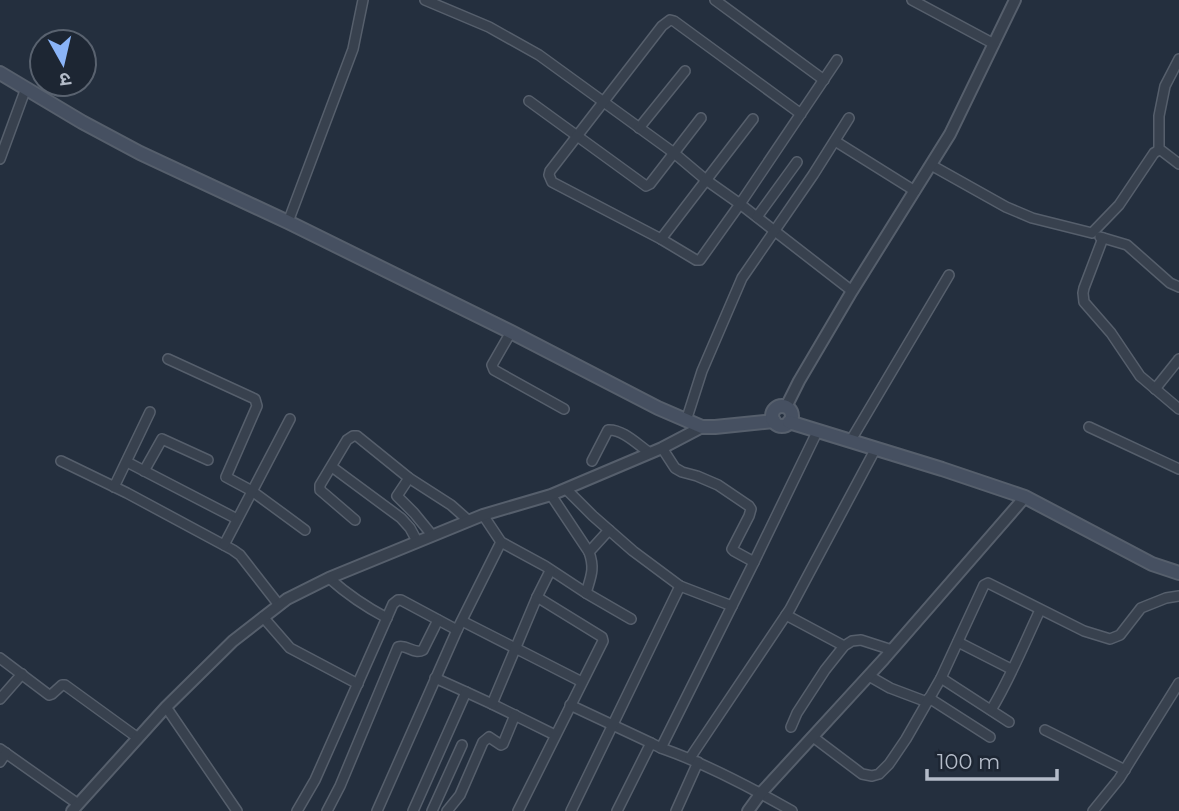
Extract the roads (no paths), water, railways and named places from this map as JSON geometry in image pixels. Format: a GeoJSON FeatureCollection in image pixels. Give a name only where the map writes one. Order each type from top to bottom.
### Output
{"type":"FeatureCollection","features":[{"type":"Feature","properties":{"kind":"main road"},"geometry":{"type":"LineString","coordinates":[[0,73],[140,153],[288,222],[511,332],[657,408],[702,427],[774,421]]}},
{"type":"Feature","properties":{"kind":"main road"},"geometry":{"type":"LineString","coordinates":[[789,422],[791,414],[786,407],[774,409],[772,415],[776,424],[789,422],[818,430],[1025,497],[1152,564],[1179,573]]}},
{"type":"Feature","properties":{"kind":"street"},"geometry":{"type":"LineString","coordinates":[[288,222],[353,49],[363,0]]}},
{"type":"Feature","properties":{"kind":"street"},"geometry":{"type":"LineString","coordinates":[[425,0],[489,27],[538,55],[674,153],[852,291]]}},
{"type":"Feature","properties":{"kind":"street"},"geometry":{"type":"LineString","coordinates":[[715,0],[824,80]]}},
{"type":"Feature","properties":{"kind":"street"},"geometry":{"type":"LineString","coordinates":[[912,0],[994,44]]}},
{"type":"Feature","properties":{"kind":"street"},"geometry":{"type":"LineString","coordinates":[[786,407],[852,291],[950,134],[1015,0]]}},
{"type":"Feature","properties":{"kind":"street"},"geometry":{"type":"LineString","coordinates":[[801,114],[670,20],[662,26],[603,101],[549,175],[552,182],[700,260],[740,204],[838,60]]}},
{"type":"Feature","properties":{"kind":"street"},"geometry":{"type":"LineString","coordinates":[[1159,150],[1159,116],[1165,86],[1179,60]]}},
{"type":"Feature","properties":{"kind":"street"},"geometry":{"type":"LineString","coordinates":[[639,128],[685,71]]}},
{"type":"Feature","properties":{"kind":"street"},"geometry":{"type":"LineString","coordinates":[[0,159],[26,88]]}},
{"type":"Feature","properties":{"kind":"street"},"geometry":{"type":"LineString","coordinates":[[529,101],[646,186],[701,118]]}},
{"type":"Feature","properties":{"kind":"street"},"geometry":{"type":"LineString","coordinates":[[662,239],[753,118]]}},
{"type":"Feature","properties":{"kind":"street"},"geometry":{"type":"LineString","coordinates":[[686,421],[702,371],[742,278],[849,118]]}},
{"type":"Feature","properties":{"kind":"street"},"geometry":{"type":"LineString","coordinates":[[835,141],[915,191]]}},
{"type":"Feature","properties":{"kind":"street"},"geometry":{"type":"LineString","coordinates":[[1092,233],[1119,205],[1154,153],[1159,150]]}},
{"type":"Feature","properties":{"kind":"street"},"geometry":{"type":"LineString","coordinates":[[1159,150],[1179,163]]}},
{"type":"Feature","properties":{"kind":"street"},"geometry":{"type":"LineString","coordinates":[[757,217],[797,162]]}},
{"type":"Feature","properties":{"kind":"street"},"geometry":{"type":"LineString","coordinates":[[931,166],[1006,207],[1032,218],[1127,245],[1170,283],[1179,287]]}},
{"type":"Feature","properties":{"kind":"street"},"geometry":{"type":"LineString","coordinates":[[1103,238],[1084,288],[1084,302],[1111,333],[1140,376],[1179,409]]}},
{"type":"Feature","properties":{"kind":"street"},"geometry":{"type":"LineString","coordinates":[[850,440],[950,275]]}},
{"type":"Feature","properties":{"kind":"street"},"geometry":{"type":"LineString","coordinates":[[511,332],[492,365],[494,370],[564,409]]}},
{"type":"Feature","properties":{"kind":"street"},"geometry":{"type":"LineString","coordinates":[[168,359],[255,399],[257,407],[227,479],[252,491],[305,530]]}},
{"type":"Feature","properties":{"kind":"street"},"geometry":{"type":"LineString","coordinates":[[1155,389],[1179,359]]}},
{"type":"Feature","properties":{"kind":"street"},"geometry":{"type":"LineString","coordinates":[[114,486],[150,412]]}},
{"type":"Feature","properties":{"kind":"street"},"geometry":{"type":"LineString","coordinates":[[224,545],[290,419]]}},
{"type":"Feature","properties":{"kind":"street"},"geometry":{"type":"LineString","coordinates":[[0,762],[3,751],[74,809],[166,707],[233,641],[287,598],[483,515],[566,489],[662,448],[702,427]]}},
{"type":"Feature","properties":{"kind":"street"},"geometry":{"type":"LineString","coordinates":[[1089,427],[1179,469]]}},
{"type":"Feature","properties":{"kind":"street"},"geometry":{"type":"LineString","coordinates":[[592,461],[608,430],[612,429],[650,453]]}},
{"type":"Feature","properties":{"kind":"street"},"geometry":{"type":"LineString","coordinates":[[661,748],[818,430]]}},
{"type":"Feature","properties":{"kind":"street"},"geometry":{"type":"LineString","coordinates":[[355,520],[320,491],[320,485],[347,440],[353,436],[357,436],[409,478],[444,499],[469,521]]}},
{"type":"Feature","properties":{"kind":"street"},"geometry":{"type":"LineString","coordinates":[[144,471],[162,439],[208,460]]}},
{"type":"Feature","properties":{"kind":"street"},"geometry":{"type":"LineString","coordinates":[[662,448],[675,468],[718,485],[749,506],[749,516],[732,547],[734,551],[754,562]]}},
{"type":"Feature","properties":{"kind":"street"},"geometry":{"type":"LineString","coordinates":[[676,811],[694,760],[786,615],[876,448]]}},
{"type":"Feature","properties":{"kind":"street"},"geometry":{"type":"LineString","coordinates":[[61,461],[114,486],[240,555],[279,605]]}},
{"type":"Feature","properties":{"kind":"street"},"geometry":{"type":"LineString","coordinates":[[127,462],[237,520]]}},
{"type":"Feature","properties":{"kind":"street"},"geometry":{"type":"LineString","coordinates":[[332,467],[401,518],[417,541]]}},
{"type":"Feature","properties":{"kind":"street"},"geometry":{"type":"LineString","coordinates":[[409,478],[397,496],[432,535]]}},
{"type":"Feature","properties":{"kind":"street"},"geometry":{"type":"LineString","coordinates":[[566,489],[633,551],[680,586],[732,606]]}},
{"type":"Feature","properties":{"kind":"street"},"geometry":{"type":"LineString","coordinates":[[551,495],[589,552],[593,563],[586,593]]}},
{"type":"Feature","properties":{"kind":"street"},"geometry":{"type":"LineString","coordinates":[[748,811],[761,793],[869,677],[1025,497]]}},
{"type":"Feature","properties":{"kind":"street"},"geometry":{"type":"LineString","coordinates":[[483,515],[501,542],[631,619]]}},
{"type":"Feature","properties":{"kind":"street"},"geometry":{"type":"LineString","coordinates":[[589,552],[609,530]]}},
{"type":"Feature","properties":{"kind":"street"},"geometry":{"type":"LineString","coordinates":[[377,811],[461,621],[501,542]]}},
{"type":"Feature","properties":{"kind":"street"},"geometry":{"type":"LineString","coordinates":[[492,704],[550,570]]}},
{"type":"Feature","properties":{"kind":"street"},"geometry":{"type":"LineString","coordinates":[[329,578],[352,598],[387,618]]}},
{"type":"Feature","properties":{"kind":"street"},"geometry":{"type":"LineString","coordinates":[[813,737],[862,774],[879,774],[889,764],[941,678],[984,585],[988,583],[1084,631],[1110,639],[1120,635],[1141,608],[1179,596]]}},
{"type":"Feature","properties":{"kind":"street"},"geometry":{"type":"LineString","coordinates":[[571,811],[680,586]]}},
{"type":"Feature","properties":{"kind":"street"},"geometry":{"type":"LineString","coordinates":[[518,811],[603,641],[602,637],[537,597]]}},
{"type":"Feature","properties":{"kind":"street"},"geometry":{"type":"LineString","coordinates":[[297,811],[315,780],[393,604],[401,600],[457,630]]}},
{"type":"Feature","properties":{"kind":"street"},"geometry":{"type":"LineString","coordinates":[[991,710],[1040,610]]}},
{"type":"Feature","properties":{"kind":"street"},"geometry":{"type":"LineString","coordinates":[[786,615],[844,646]]}},
{"type":"Feature","properties":{"kind":"street"},"geometry":{"type":"LineString","coordinates":[[263,617],[290,648],[358,684]]}},
{"type":"Feature","properties":{"kind":"street"},"geometry":{"type":"LineString","coordinates":[[327,811],[398,647],[421,652],[438,620]]}},
{"type":"Feature","properties":{"kind":"street"},"geometry":{"type":"LineString","coordinates":[[461,621],[582,682]]}},
{"type":"Feature","properties":{"kind":"street"},"geometry":{"type":"LineString","coordinates":[[791,727],[825,670],[844,646],[861,640],[892,650]]}},
{"type":"Feature","properties":{"kind":"street"},"geometry":{"type":"LineString","coordinates":[[958,642],[1011,669]]}},
{"type":"Feature","properties":{"kind":"street"},"geometry":{"type":"LineString","coordinates":[[0,658],[48,695],[64,684],[138,738]]}},
{"type":"Feature","properties":{"kind":"street"},"geometry":{"type":"LineString","coordinates":[[0,699],[22,674]]}},
{"type":"Feature","properties":{"kind":"street"},"geometry":{"type":"LineString","coordinates":[[869,677],[890,688],[928,700],[990,737]]}},
{"type":"Feature","properties":{"kind":"street"},"geometry":{"type":"LineString","coordinates":[[435,678],[555,735]]}},
{"type":"Feature","properties":{"kind":"street"},"geometry":{"type":"LineString","coordinates":[[941,678],[1009,722]]}},
{"type":"Feature","properties":{"kind":"street"},"geometry":{"type":"LineString","coordinates":[[1093,811],[1125,770],[1179,683]]}},
{"type":"Feature","properties":{"kind":"street"},"geometry":{"type":"LineString","coordinates":[[413,811],[466,692]]}},
{"type":"Feature","properties":{"kind":"street"},"geometry":{"type":"LineString","coordinates":[[570,705],[661,748],[694,760],[792,811]]}},
{"type":"Feature","properties":{"kind":"street"},"geometry":{"type":"LineString","coordinates":[[166,707],[232,809]]}},
{"type":"Feature","properties":{"kind":"street"},"geometry":{"type":"LineString","coordinates":[[447,811],[460,795],[483,742],[489,737],[503,744],[515,715]]}},
{"type":"Feature","properties":{"kind":"street"},"geometry":{"type":"LineString","coordinates":[[1045,730],[1125,770]]}},
{"type":"Feature","properties":{"kind":"street"},"geometry":{"type":"LineString","coordinates":[[617,811],[651,743]]}},
{"type":"Feature","properties":{"kind":"street"},"geometry":{"type":"LineString","coordinates":[[435,810],[462,745]]}}]}
